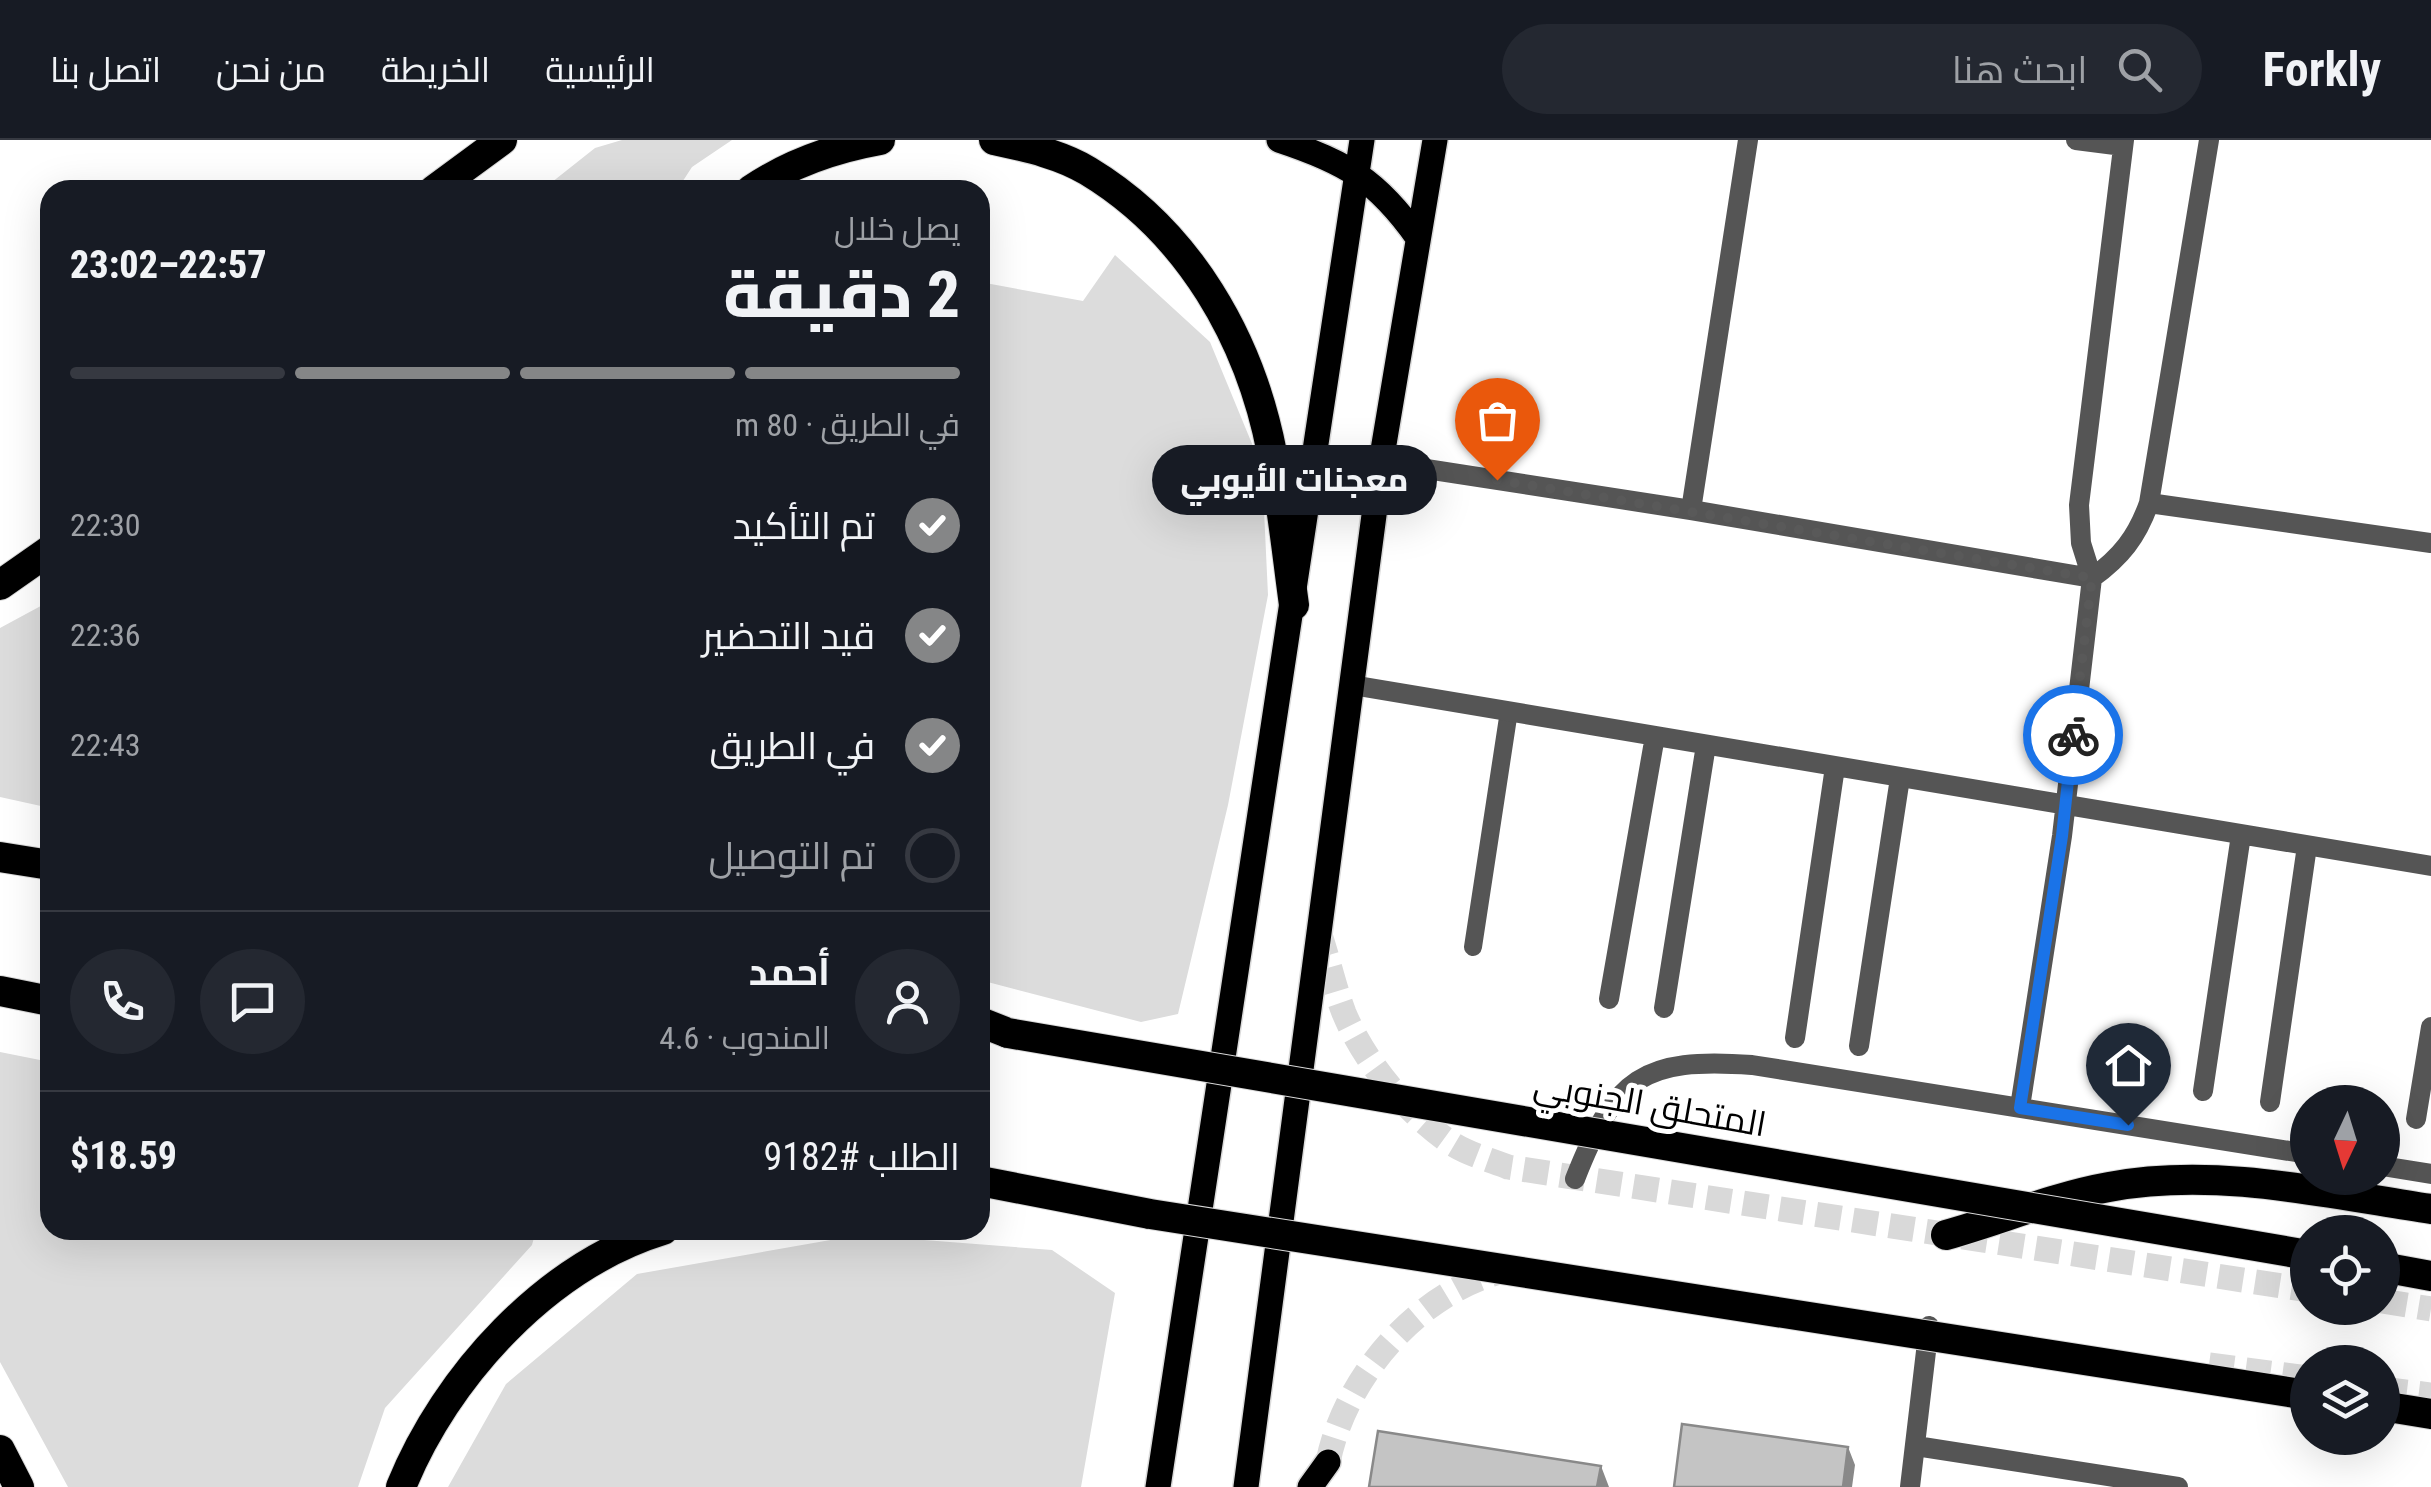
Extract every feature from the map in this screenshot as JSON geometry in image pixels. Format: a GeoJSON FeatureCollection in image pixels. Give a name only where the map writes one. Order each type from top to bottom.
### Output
{"type":"FeatureCollection","features":[{"type":"Feature","properties":{"kind":"highway"},"geometry":{"type":"LineString","coordinates":[[448,180],[502,140]]}},
{"type":"Feature","properties":{"kind":"highway"},"geometry":{"type":"LineString","coordinates":[[764,180],[844,146],[880,140]]}},
{"type":"Feature","properties":{"kind":"highway"},"geometry":{"type":"LineString","coordinates":[[994,140],[1038,150],[1086,170],[1137,206],[1186,256],[1225,314],[1252,382],[1272,450],[1294,605]]}},
{"type":"Feature","properties":{"kind":"highway"},"geometry":{"type":"LineString","coordinates":[[0,585],[40,557]]}},
{"type":"Feature","properties":{"kind":"highway"},"geometry":{"type":"LineString","coordinates":[[0,857],[40,864]]}},
{"type":"Feature","properties":{"kind":"highway"},"geometry":{"type":"LineString","coordinates":[[0,991],[40,998]]}},
{"type":"Feature","properties":{"kind":"highway","name":"المتحلق الجنوبي"},"geometry":{"type":"LineString","coordinates":[[990,1028],[2290,1252]]}},
{"type":"Feature","properties":{"kind":"highway"},"geometry":{"type":"LineString","coordinates":[[1946,1236],[2052,1200],[2109,1187],[2171,1180],[2283,1186],[2431,1209]]}},
{"type":"Feature","properties":{"kind":"highway"},"geometry":{"type":"LineString","coordinates":[[990,1183],[1150,1214],[2290,1392]]}},
{"type":"Feature","properties":{"kind":"highway"},"geometry":{"type":"LineString","coordinates":[[990,1203],[1150,1214]]}},
{"type":"Feature","properties":{"kind":"highway"},"geometry":{"type":"LineString","coordinates":[[401,1487],[420,1442],[469,1370],[520,1317],[574,1272],[635,1240]]}},
{"type":"Feature","properties":{"kind":"highway"},"geometry":{"type":"LineString","coordinates":[[2400,1271],[2431,1276]]}},
{"type":"Feature","properties":{"kind":"highway"},"geometry":{"type":"LineString","coordinates":[[2400,1409],[2431,1414]]}},
{"type":"Feature","properties":{"kind":"highway"},"geometry":{"type":"LineString","coordinates":[[0,1450],[18,1487]]}},
{"type":"Feature","properties":{"kind":"main road"},"geometry":{"type":"LineString","coordinates":[[1279,140],[1357,172],[1392,202],[1418,238]]}},
{"type":"Feature","properties":{"kind":"main road"},"geometry":{"type":"LineString","coordinates":[[1158,1487],[1362,140]]}},
{"type":"Feature","properties":{"kind":"main road"},"geometry":{"type":"LineString","coordinates":[[1246,1487],[1380,462],[1435,140]]}},
{"type":"Feature","properties":{"kind":"main road"},"geometry":{"type":"LineString","coordinates":[[1310,1487],[1328,1462]]}},
{"type":"Feature","properties":{"kind":"street"},"geometry":{"type":"LineString","coordinates":[[1691,510],[1748,140]]}},
{"type":"Feature","properties":{"kind":"street"},"geometry":{"type":"LineString","coordinates":[[2020,1108],[2065,803],[2092,578],[2080,544],[2080,505],[2124,143],[2076,140]]}},
{"type":"Feature","properties":{"kind":"street"},"geometry":{"type":"LineString","coordinates":[[2092,578],[2129,546],[2149,503],[2210,140]]}},
{"type":"Feature","properties":{"kind":"street"},"geometry":{"type":"LineString","coordinates":[[1380,462],[2092,578]]}},
{"type":"Feature","properties":{"kind":"street"},"geometry":{"type":"LineString","coordinates":[[2149,503],[2431,544]]}},
{"type":"Feature","properties":{"kind":"street"},"geometry":{"type":"LineString","coordinates":[[1352,685],[2431,866]]}},
{"type":"Feature","properties":{"kind":"street"},"geometry":{"type":"LineString","coordinates":[[1610,1000],[1655,736]]}},
{"type":"Feature","properties":{"kind":"street"},"geometry":{"type":"LineString","coordinates":[[1664,1008],[1706,745]]}},
{"type":"Feature","properties":{"kind":"street"},"geometry":{"type":"LineString","coordinates":[[1795,1038],[1835,767]]}},
{"type":"Feature","properties":{"kind":"street"},"geometry":{"type":"LineString","coordinates":[[1859,1046],[1900,778]]}},
{"type":"Feature","properties":{"kind":"street"},"geometry":{"type":"LineString","coordinates":[[2202,1092],[2241,835]]}},
{"type":"Feature","properties":{"kind":"street"},"geometry":{"type":"LineString","coordinates":[[2270,1102],[2307,846]]}},
{"type":"Feature","properties":{"kind":"street"},"geometry":{"type":"LineString","coordinates":[[2416,1119],[2431,1027]]}},
{"type":"Feature","properties":{"kind":"street"},"geometry":{"type":"LineString","coordinates":[[1576,1180],[1604,1116],[1623,1093],[1646,1075],[1676,1064],[1752,1065],[2290,1151]]}},
{"type":"Feature","properties":{"kind":"street"},"geometry":{"type":"LineString","coordinates":[[2400,1169],[2431,1174]]}},
{"type":"Feature","properties":{"kind":"street"},"geometry":{"type":"LineString","coordinates":[[1910,1487],[1930,1324]]}},
{"type":"Feature","properties":{"kind":"street"},"geometry":{"type":"LineString","coordinates":[[1916,1446],[2178,1487]]}},
{"type":"Feature","properties":{"kind":"lane"},"geometry":{"type":"LineString","coordinates":[[1473,947],[1509,712]]}},
{"type":"Feature","properties":{"kind":"shaded area"},"geometry":{"type":"Polygon","coordinates":[[[622,140],[732,140],[692,167],[684,180],[555,180],[595,148],[622,140]]]}},
{"type":"Feature","properties":{"kind":"shaded area"},"geometry":{"type":"Polygon","coordinates":[[[1115,255],[1210,342],[1262,468],[1268,595],[1228,805],[1178,1014],[1141,1022],[990,983],[990,284],[1083,301],[1115,255]]]}},
{"type":"Feature","properties":{"kind":"shaded area"},"geometry":{"type":"Polygon","coordinates":[[[40,606],[40,806],[0,797],[0,628],[40,606]]]}},
{"type":"Feature","properties":{"kind":"shaded area"},"geometry":{"type":"Polygon","coordinates":[[[0,1052],[40,1060],[40,1240],[533,1240],[385,1408],[358,1487],[68,1487],[0,1362],[0,1052]]]}},
{"type":"Feature","properties":{"kind":"shaded area"},"geometry":{"type":"Polygon","coordinates":[[[831,1240],[923,1240],[1052,1250],[1115,1293],[1081,1487],[448,1487],[506,1384],[637,1274],[831,1240]]]}},
{"type":"Feature","properties":{"kind":"building"},"geometry":{"type":"Polygon","coordinates":[[[1682,1424],[1848,1447],[1843,1487],[1674,1487],[1682,1424]]]}},
{"type":"Feature","properties":{"kind":"building"},"geometry":{"type":"Polygon","coordinates":[[[1378,1431],[1601,1466],[1597,1487],[1369,1487],[1378,1431]]]}},
{"type":"Feature","properties":{"kind":"tunnel"},"geometry":{"type":"LineString","coordinates":[[1319,932],[1344,1013],[1363,1050],[1419,1117],[1451,1143],[1472,1154],[1508,1167],[2290,1287]]}},
{"type":"Feature","properties":{"kind":"tunnel"},"geometry":{"type":"LineString","coordinates":[[1328,1462],[1351,1399],[1391,1341],[1445,1296],[1475,1280],[1507,1270]]}},
{"type":"Feature","properties":{"kind":"tunnel"},"geometry":{"type":"LineString","coordinates":[[2400,1304],[2431,1309]]}},
{"type":"Feature","properties":{"kind":"tunnel"},"geometry":{"type":"LineString","coordinates":[[2209,1365],[2290,1376]]}},
{"type":"Feature","properties":{"kind":"tunnel"},"geometry":{"type":"LineString","coordinates":[[2400,1391],[2431,1395]]}},
{"type":"Feature","properties":{"kind":"way so far"},"geometry":{"type":"LineString","coordinates":[[1497,480],[2092,578],[2073,735]]}},
{"type":"Feature","properties":{"kind":"place","name":"معجنات الأيوبي"},"geometry":{"type":"Point","coordinates":[1497,480]}},
{"type":"Feature","properties":{"kind":"route"},"geometry":{"type":"LineString","coordinates":[[2073,735],[2062,836],[2020,1108],[2128,1125]]}}]}
